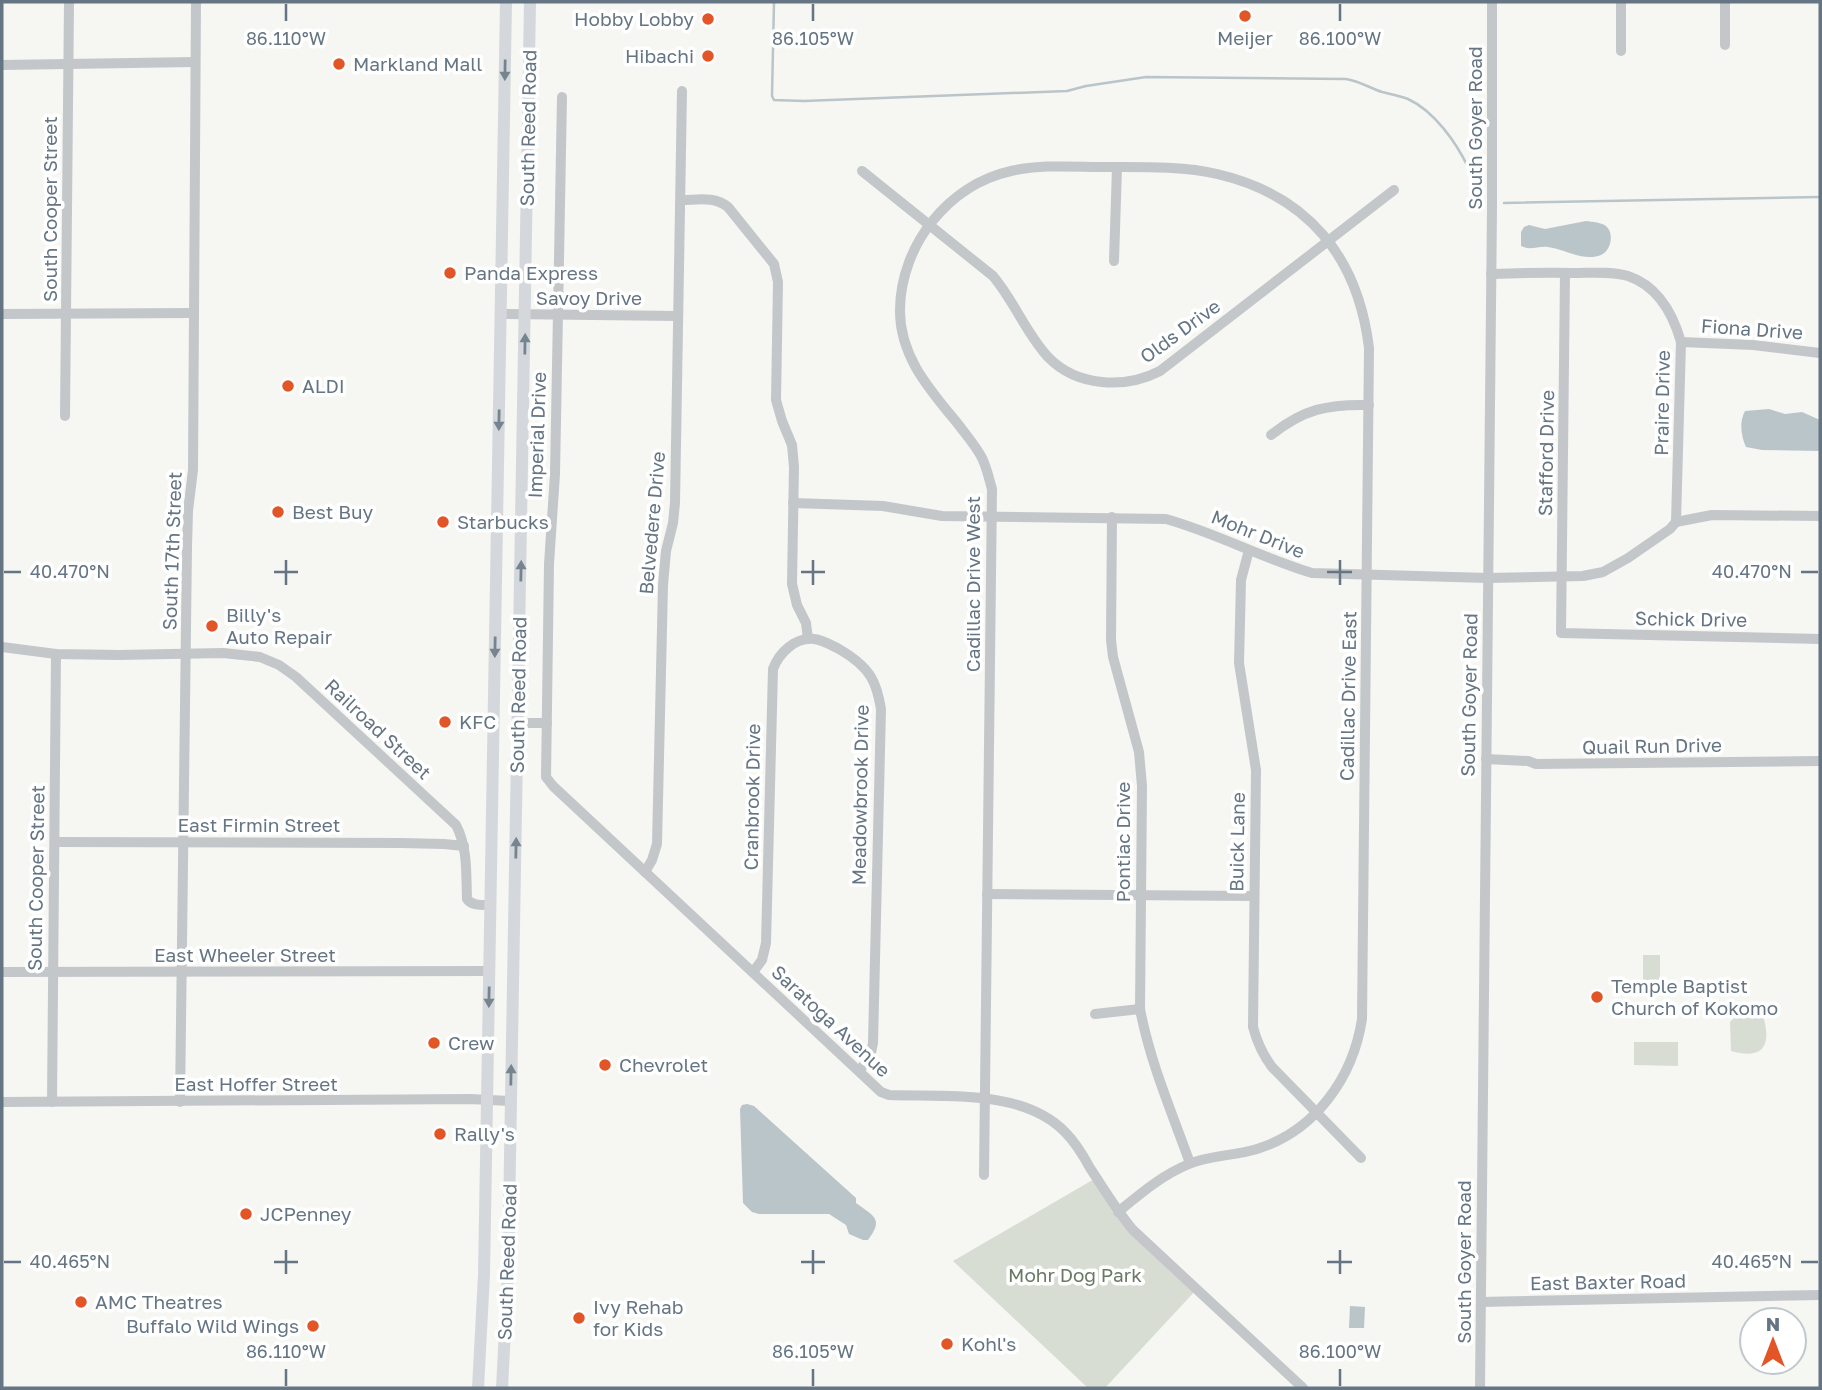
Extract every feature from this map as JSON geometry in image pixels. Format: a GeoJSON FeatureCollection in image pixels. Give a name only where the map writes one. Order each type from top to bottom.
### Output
{"type":"FeatureCollection","features":[{"type":"Feature","properties":{"kind":"main road","name":"South Reed Road"},"geometry":{"type":"LineString","coordinates":[[478,1388],[484,1275],[506,2]]}},
{"type":"Feature","properties":{"kind":"main road","name":"South Reed Road"},"geometry":{"type":"LineString","coordinates":[[502,1388],[508,1273],[530,2]]}},
{"type":"Feature","properties":{"kind":"street","name":"South Cooper Street"},"geometry":{"type":"LineString","coordinates":[[65,416],[69,2]]}},
{"type":"Feature","properties":{"kind":"street","name":"South 17th Street"},"geometry":{"type":"LineString","coordinates":[[180,1101],[188,511],[193,470],[196,2]]}},
{"type":"Feature","properties":{"kind":"street","name":"South Goyer Road"},"geometry":{"type":"LineString","coordinates":[[1480,1388],[1492,2]]}},
{"type":"Feature","properties":{"kind":"street"},"geometry":{"type":"LineString","coordinates":[[1621,2],[1621,51]]}},
{"type":"Feature","properties":{"kind":"street"},"geometry":{"type":"LineString","coordinates":[[1725,2],[1725,45]]}},
{"type":"Feature","properties":{"kind":"street"},"geometry":{"type":"LineString","coordinates":[[2,65],[195,62]]}},
{"type":"Feature","properties":{"kind":"street","name":"Belvedere Drive"},"geometry":{"type":"LineString","coordinates":[[645,872],[657,844],[663,585],[675,503],[677,461],[682,91]]}},
{"type":"Feature","properties":{"kind":"street","name":"Imperial Drive"},"geometry":{"type":"LineString","coordinates":[[546,773],[562,97]]}},
{"type":"Feature","properties":{"kind":"street","name":"Cadillac Drive West"},"geometry":{"type":"LineString","coordinates":[[984,1175],[992,489],[983,459],[922,380],[909,358],[900,310],[904,276],[912,251],[928,225],[953,200],[975,186],[998,175],[1040,167],[1116,167]]}},
{"type":"Feature","properties":{"kind":"street"},"geometry":{"type":"LineString","coordinates":[[1114,261],[1116,167]]}},
{"type":"Feature","properties":{"kind":"street","name":"Cadillac Drive East"},"geometry":{"type":"LineString","coordinates":[[1116,167],[1214,173],[1246,182],[1278,197],[1305,216],[1329,241],[1355,287],[1366,321],[1369,348],[1360,1034],[1352,1061],[1338,1088],[1309,1120],[1258,1149],[1191,1163],[1159,1180],[1118,1212]]}},
{"type":"Feature","properties":{"kind":"street","name":"Olds Drive"},"geometry":{"type":"LineString","coordinates":[[862,171],[993,276],[1049,358],[1067,371],[1102,383],[1122,383],[1147,378],[1160,372],[1394,190]]}},
{"type":"Feature","properties":{"kind":"street"},"geometry":{"type":"LineString","coordinates":[[681,200],[713,200],[728,207],[774,264],[778,282],[776,400],[792,445],[794,467],[792,584],[797,605],[806,623],[808,639]]}},
{"type":"Feature","properties":{"kind":"street","name":"Stafford Drive"},"geometry":{"type":"LineString","coordinates":[[1561,633],[1565,273]]}},
{"type":"Feature","properties":{"kind":"street","name":"Praire Drive"},"geometry":{"type":"LineString","coordinates":[[1491,274],[1606,273],[1629,276],[1648,287],[1665,303],[1675,321],[1681,342],[1676,522]]}},
{"type":"Feature","properties":{"kind":"street"},"geometry":{"type":"LineString","coordinates":[[2,314],[194,313]]}},
{"type":"Feature","properties":{"kind":"street","name":"Savoy Drive"},"geometry":{"type":"LineString","coordinates":[[501,314],[678,316]]}},
{"type":"Feature","properties":{"kind":"street","name":"Fiona Drive"},"geometry":{"type":"LineString","coordinates":[[1681,342],[1753,345],[1820,353]]}},
{"type":"Feature","properties":{"kind":"street"},"geometry":{"type":"LineString","coordinates":[[1271,435],[1290,420],[1312,410],[1336,405],[1369,405]]}},
{"type":"Feature","properties":{"kind":"street","name":"Mohr Drive"},"geometry":{"type":"LineString","coordinates":[[793,503],[883,506],[942,516],[1166,519],[1190,526],[1284,565],[1312,573],[1488,578],[1583,576],[1603,572],[1628,558],[1676,522],[1712,515],[1820,516]]}},
{"type":"Feature","properties":{"kind":"street","name":"Pontiac Drive"},"geometry":{"type":"LineString","coordinates":[[1112,517],[1111,640],[1139,752],[1142,786],[1140,1009],[1153,1059],[1191,1163]]}},
{"type":"Feature","properties":{"kind":"street","name":"Buick Lane"},"geometry":{"type":"LineString","coordinates":[[1249,550],[1241,580],[1239,663],[1256,770],[1254,1027],[1264,1056],[1272,1068],[1361,1157]]}},
{"type":"Feature","properties":{"kind":"street","name":"Schick Drive"},"geometry":{"type":"LineString","coordinates":[[1561,633],[1820,639]]}},
{"type":"Feature","properties":{"kind":"street","name":"Cranbrook Drive"},"geometry":{"type":"LineString","coordinates":[[753,972],[762,960],[766,943],[773,669],[785,650],[808,639]]}},
{"type":"Feature","properties":{"kind":"street","name":"Meadowbrook Drive"},"geometry":{"type":"LineString","coordinates":[[808,639],[825,642],[852,656],[870,675],[881,709],[873,1043],[870,1057],[859,1071]]}},
{"type":"Feature","properties":{"kind":"street","name":"Railroad Street"},"geometry":{"type":"LineString","coordinates":[[2,647],[57,654],[223,653],[253,656],[279,665],[344,720],[456,825],[464,846]]}},
{"type":"Feature","properties":{"kind":"street","name":"South Cooper Street"},"geometry":{"type":"LineString","coordinates":[[52,1102],[57,654]]}},
{"type":"Feature","properties":{"kind":"street"},"geometry":{"type":"LineString","coordinates":[[518,723],[547,723]]}},
{"type":"Feature","properties":{"kind":"street","name":"Quail Run Drive"},"geometry":{"type":"LineString","coordinates":[[1486,759],[1528,761],[1536,764],[1820,761]]}},
{"type":"Feature","properties":{"kind":"street","name":"Saratoga Avenue"},"geometry":{"type":"LineString","coordinates":[[546,773],[553,786],[881,1092],[889,1095],[1008,1101],[1032,1109],[1064,1131],[1133,1230],[1303,1388]]}},
{"type":"Feature","properties":{"kind":"street","name":"East Firmin Street"},"geometry":{"type":"LineString","coordinates":[[55,842],[401,843],[464,846]]}},
{"type":"Feature","properties":{"kind":"street"},"geometry":{"type":"LineString","coordinates":[[464,846],[467,900],[470,903],[490,905]]}},
{"type":"Feature","properties":{"kind":"street"},"geometry":{"type":"LineString","coordinates":[[987,894],[1254,896]]}},
{"type":"Feature","properties":{"kind":"street","name":"East Wheeler Street"},"geometry":{"type":"LineString","coordinates":[[2,972],[489,971]]}},
{"type":"Feature","properties":{"kind":"street"},"geometry":{"type":"LineString","coordinates":[[1095,1014],[1140,1009]]}},
{"type":"Feature","properties":{"kind":"street","name":"East Hoffer Street"},"geometry":{"type":"LineString","coordinates":[[2,1102],[511,1101]]}},
{"type":"Feature","properties":{"kind":"street","name":"East Baxter Road"},"geometry":{"type":"LineString","coordinates":[[1481,1301],[1820,1295]]}},
{"type":"Feature","properties":{"kind":"green space"},"geometry":{"type":"Polygon","coordinates":[[[1643,955],[1660,955],[1660,980],[1643,980],[1643,955]]]}},
{"type":"Feature","properties":{"kind":"green space"},"geometry":{"type":"Polygon","coordinates":[[[1736,1016],[1763,1016],[1766,1026],[1765,1043],[1758,1052],[1751,1054],[1731,1051],[1730,1022],[1736,1016]]]}},
{"type":"Feature","properties":{"kind":"green space"},"geometry":{"type":"Polygon","coordinates":[[[1634,1042],[1678,1042],[1678,1066],[1634,1065],[1634,1042]]]}},
{"type":"Feature","properties":{"kind":"green space","name":"Mohr Dog Park"},"geometry":{"type":"Polygon","coordinates":[[[1096,1178],[1118,1212],[1197,1289],[1105,1388],[1088,1388],[953,1261],[1096,1178]]]}},
{"type":"Feature","properties":{"kind":"shaded area"},"geometry":{"type":"Polygon","coordinates":[[[1586,221],[1597,222],[1609,230],[1609,246],[1601,255],[1588,257],[1548,247],[1521,246],[1521,232],[1529,225],[1545,229],[1586,221]]]}},
{"type":"Feature","properties":{"kind":"shaded area"},"geometry":{"type":"Polygon","coordinates":[[[1769,409],[1785,414],[1802,412],[1820,420],[1820,451],[1762,450],[1746,447],[1741,429],[1745,411],[1769,409]]]}},
{"type":"Feature","properties":{"kind":"shaded area"},"geometry":{"type":"Polygon","coordinates":[[[747,1104],[754,1106],[875,1218],[875,1227],[868,1240],[849,1234],[846,1225],[829,1214],[759,1214],[752,1212],[743,1203],[740,1109],[747,1104]]]}},
{"type":"Feature","properties":{"kind":"shaded area"},"geometry":{"type":"Polygon","coordinates":[[[1350,1306],[1365,1307],[1364,1328],[1349,1328],[1350,1306]]]}},
{"type":"Feature","properties":{"kind":"waterway"},"geometry":{"type":"LineString","coordinates":[[774,2],[774,100],[1067,91],[1146,77],[1346,79],[1408,99],[1427,111],[1457,148],[1470,171],[1482,202]]}},
{"type":"Feature","properties":{"kind":"waterway"},"geometry":{"type":"LineString","coordinates":[[1504,203],[1820,197]]}},
{"type":"Feature","properties":{"kind":"place","name":"Meijer"},"geometry":{"type":"Point","coordinates":[1245,16]}},
{"type":"Feature","properties":{"kind":"place","name":"Hobby Lobby"},"geometry":{"type":"Point","coordinates":[708,19]}},
{"type":"Feature","properties":{"kind":"place","name":"Hibachi"},"geometry":{"type":"Point","coordinates":[708,56]}},
{"type":"Feature","properties":{"kind":"place","name":"Markland Mall"},"geometry":{"type":"Point","coordinates":[339,64]}},
{"type":"Feature","properties":{"kind":"place","name":"Panda Express"},"geometry":{"type":"Point","coordinates":[450,273]}},
{"type":"Feature","properties":{"kind":"place","name":"ALDI"},"geometry":{"type":"Point","coordinates":[288,386]}},
{"type":"Feature","properties":{"kind":"place","name":"Best Buy"},"geometry":{"type":"Point","coordinates":[278,512]}},
{"type":"Feature","properties":{"kind":"place","name":"Starbucks"},"geometry":{"type":"Point","coordinates":[443,522]}},
{"type":"Feature","properties":{"kind":"place","name":"Billy's Auto Repair"},"geometry":{"type":"Point","coordinates":[212,626]}},
{"type":"Feature","properties":{"kind":"place","name":"KFC"},"geometry":{"type":"Point","coordinates":[445,722]}},
{"type":"Feature","properties":{"kind":"place","name":"Temple Baptist Church of Kokomo"},"geometry":{"type":"Point","coordinates":[1597,997]}},
{"type":"Feature","properties":{"kind":"place","name":"Crew"},"geometry":{"type":"Point","coordinates":[434,1043]}},
{"type":"Feature","properties":{"kind":"place","name":"Chevrolet"},"geometry":{"type":"Point","coordinates":[605,1065]}},
{"type":"Feature","properties":{"kind":"place","name":"Rally's"},"geometry":{"type":"Point","coordinates":[440,1134]}},
{"type":"Feature","properties":{"kind":"place","name":"JCPenney"},"geometry":{"type":"Point","coordinates":[246,1214]}},
{"type":"Feature","properties":{"kind":"place","name":"AMC Theatres"},"geometry":{"type":"Point","coordinates":[81,1302]}},
{"type":"Feature","properties":{"kind":"place","name":"Ivy Rehab for Kids"},"geometry":{"type":"Point","coordinates":[579,1318]}},
{"type":"Feature","properties":{"kind":"place","name":"Buffalo Wild Wings"},"geometry":{"type":"Point","coordinates":[313,1326]}},
{"type":"Feature","properties":{"kind":"place","name":"Kohl's"},"geometry":{"type":"Point","coordinates":[947,1344]}}]}
